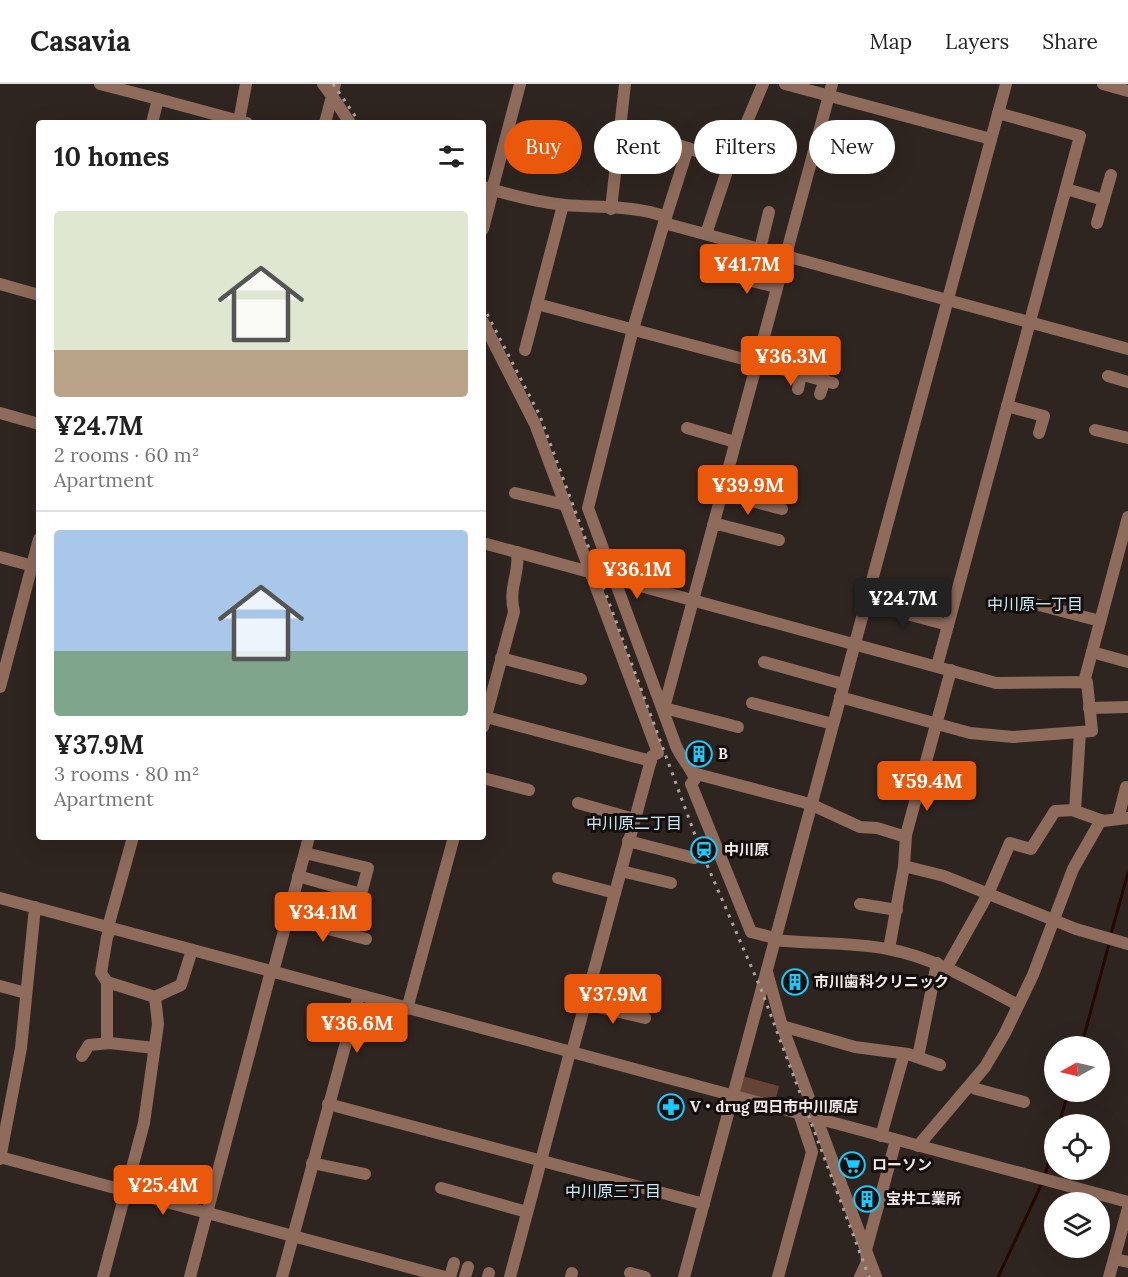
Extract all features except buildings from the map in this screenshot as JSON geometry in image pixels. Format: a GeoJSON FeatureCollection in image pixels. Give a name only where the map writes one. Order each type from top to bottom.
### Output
{"type":"FeatureCollection","features":[{"type":"Feature","properties":{"kind":"street"},"geometry":{"type":"LineString","coordinates":[[100,84],[236,120]]}},
{"type":"Feature","properties":{"kind":"street"},"geometry":{"type":"LineString","coordinates":[[243,120],[246,84]]}},
{"type":"Feature","properties":{"kind":"street"},"geometry":{"type":"LineString","coordinates":[[323,84],[333,90],[348,120]]}},
{"type":"Feature","properties":{"kind":"street"},"geometry":{"type":"LineString","coordinates":[[486,210],[489,189],[520,84]]}},
{"type":"Feature","properties":{"kind":"street"},"geometry":{"type":"LineString","coordinates":[[620,120],[625,84]]}},
{"type":"Feature","properties":{"kind":"street"},"geometry":{"type":"LineString","coordinates":[[748,120],[764,84]]}},
{"type":"Feature","properties":{"kind":"street"},"geometry":{"type":"LineString","coordinates":[[785,84],[830,90],[991,139]]}},
{"type":"Feature","properties":{"kind":"street"},"geometry":{"type":"LineString","coordinates":[[684,1277],[1006,84]]}},
{"type":"Feature","properties":{"kind":"street"},"geometry":{"type":"LineString","coordinates":[[1104,84],[1128,91]]}},
{"type":"Feature","properties":{"kind":"street"},"geometry":{"type":"LineString","coordinates":[[326,120],[333,90]]}},
{"type":"Feature","properties":{"kind":"street"},"geometry":{"type":"LineString","coordinates":[[664,708],[830,90]]}},
{"type":"Feature","properties":{"kind":"street"},"geometry":{"type":"LineString","coordinates":[[153,120],[158,99]]}},
{"type":"Feature","properties":{"kind":"street"},"geometry":{"type":"LineString","coordinates":[[937,666],[1080,136],[998,113]]}},
{"type":"Feature","properties":{"kind":"street"},"geometry":{"type":"LineString","coordinates":[[682,147],[694,150]]}},
{"type":"Feature","properties":{"kind":"street"},"geometry":{"type":"LineString","coordinates":[[688,148],[633,329],[588,506],[681,757],[695,778],[691,784],[751,932],[775,939],[890,949],[942,965],[1018,1005]]}},
{"type":"Feature","properties":{"kind":"street"},"geometry":{"type":"LineString","coordinates":[[611,209],[615,174]]}},
{"type":"Feature","properties":{"kind":"street"},"geometry":{"type":"LineString","coordinates":[[706,234],[726,174]]}},
{"type":"Feature","properties":{"kind":"street"},"geometry":{"type":"LineString","coordinates":[[1097,223],[1111,175]]}},
{"type":"Feature","properties":{"kind":"street"},"geometry":{"type":"LineString","coordinates":[[489,189],[563,205],[649,210],[665,220],[706,234],[1128,349]]}},
{"type":"Feature","properties":{"kind":"street"},"geometry":{"type":"LineString","coordinates":[[1066,189],[1104,200]]}},
{"type":"Feature","properties":{"kind":"street"},"geometry":{"type":"LineString","coordinates":[[525,350],[563,205]]}},
{"type":"Feature","properties":{"kind":"street"},"geometry":{"type":"LineString","coordinates":[[760,249],[770,212]]}},
{"type":"Feature","properties":{"kind":"street"},"geometry":{"type":"LineString","coordinates":[[725,274],[776,287]]}},
{"type":"Feature","properties":{"kind":"street"},"geometry":{"type":"LineString","coordinates":[[0,284],[36,294]]}},
{"type":"Feature","properties":{"kind":"street"},"geometry":{"type":"LineString","coordinates":[[537,304],[829,381],[820,394]]}},
{"type":"Feature","properties":{"kind":"street"},"geometry":{"type":"LineString","coordinates":[[486,328],[535,424],[658,753],[651,761],[634,819],[586,1004],[510,1277]]}},
{"type":"Feature","properties":{"kind":"street"},"geometry":{"type":"LineString","coordinates":[[798,389],[801,374]]}},
{"type":"Feature","properties":{"kind":"street"},"geometry":{"type":"LineString","coordinates":[[1108,376],[1128,382]]}},
{"type":"Feature","properties":{"kind":"street"},"geometry":{"type":"LineString","coordinates":[[1007,406],[1044,416],[1039,433]]}},
{"type":"Feature","properties":{"kind":"street"},"geometry":{"type":"LineString","coordinates":[[0,413],[36,423]]}},
{"type":"Feature","properties":{"kind":"street"},"geometry":{"type":"LineString","coordinates":[[687,428],[735,442]]}},
{"type":"Feature","properties":{"kind":"street"},"geometry":{"type":"LineString","coordinates":[[1095,430],[1128,438]]}},
{"type":"Feature","properties":{"kind":"street"},"geometry":{"type":"LineString","coordinates":[[514,493],[566,505]]}},
{"type":"Feature","properties":{"kind":"street"},"geometry":{"type":"LineString","coordinates":[[722,493],[782,509]]}},
{"type":"Feature","properties":{"kind":"street"},"geometry":{"type":"LineString","coordinates":[[1084,682],[1100,621],[1124,546],[1128,517]]}},
{"type":"Feature","properties":{"kind":"street"},"geometry":{"type":"LineString","coordinates":[[713,525],[779,540]]}},
{"type":"Feature","properties":{"kind":"street"},"geometry":{"type":"LineString","coordinates":[[486,544],[996,683],[1087,682],[1092,731],[995,736],[935,724],[840,697]]}},
{"type":"Feature","properties":{"kind":"street"},"geometry":{"type":"LineString","coordinates":[[0,687],[36,552]]}},
{"type":"Feature","properties":{"kind":"street"},"geometry":{"type":"LineString","coordinates":[[486,714],[514,612],[510,597],[518,561],[517,552]]}},
{"type":"Feature","properties":{"kind":"street"},"geometry":{"type":"LineString","coordinates":[[0,557],[33,566]]}},
{"type":"Feature","properties":{"kind":"street"},"geometry":{"type":"LineString","coordinates":[[1020,600],[1100,621]]}},
{"type":"Feature","properties":{"kind":"street"},"geometry":{"type":"LineString","coordinates":[[866,603],[948,625]]}},
{"type":"Feature","properties":{"kind":"street"},"geometry":{"type":"LineString","coordinates":[[1092,652],[1128,662]]}},
{"type":"Feature","properties":{"kind":"street"},"geometry":{"type":"LineString","coordinates":[[501,658],[581,679]]}},
{"type":"Feature","properties":{"kind":"street"},"geometry":{"type":"LineString","coordinates":[[764,662],[843,684]]}},
{"type":"Feature","properties":{"kind":"street"},"geometry":{"type":"LineString","coordinates":[[890,949],[904,866],[906,837],[951,670]]}},
{"type":"Feature","properties":{"kind":"street"},"geometry":{"type":"LineString","coordinates":[[752,703],[832,724]]}},
{"type":"Feature","properties":{"kind":"street"},"geometry":{"type":"LineString","coordinates":[[1089,708],[1128,707]]}},
{"type":"Feature","properties":{"kind":"street"},"geometry":{"type":"LineString","coordinates":[[664,708],[738,727]]}},
{"type":"Feature","properties":{"kind":"street"},"geometry":{"type":"LineString","coordinates":[[486,722],[651,761]]}},
{"type":"Feature","properties":{"kind":"street"},"geometry":{"type":"LineString","coordinates":[[1075,810],[1080,732]]}},
{"type":"Feature","properties":{"kind":"street"},"geometry":{"type":"LineString","coordinates":[[693,773],[810,804],[860,827],[877,828],[906,837]]}},
{"type":"Feature","properties":{"kind":"street"},"geometry":{"type":"LineString","coordinates":[[486,779],[529,790]]}},
{"type":"Feature","properties":{"kind":"street"},"geometry":{"type":"LineString","coordinates":[[918,1057],[942,965],[987,896],[1011,843],[1031,849],[1055,811],[1075,810],[1101,820],[1123,819],[1126,787]]}},
{"type":"Feature","properties":{"kind":"street"},"geometry":{"type":"LineString","coordinates":[[578,803],[634,819]]}},
{"type":"Feature","properties":{"kind":"street"},"geometry":{"type":"LineString","coordinates":[[918,1146],[986,1067],[1033,975],[1073,869],[1101,820]]}},
{"type":"Feature","properties":{"kind":"street"},"geometry":{"type":"LineString","coordinates":[[107,1043],[107,982],[101,973],[107,937],[132,840]]}},
{"type":"Feature","properties":{"kind":"street"},"geometry":{"type":"LineString","coordinates":[[190,1277],[308,840]]}},
{"type":"Feature","properties":{"kind":"street"},"geometry":{"type":"LineString","coordinates":[[407,1009],[453,840]]}},
{"type":"Feature","properties":{"kind":"street"},"geometry":{"type":"LineString","coordinates":[[628,841],[694,858]]}},
{"type":"Feature","properties":{"kind":"street"},"geometry":{"type":"LineString","coordinates":[[298,876],[361,894],[368,868],[305,853]]}},
{"type":"Feature","properties":{"kind":"street"},"geometry":{"type":"LineString","coordinates":[[904,866],[944,876],[987,896],[1053,921],[1128,944]]}},
{"type":"Feature","properties":{"kind":"street"},"geometry":{"type":"LineString","coordinates":[[621,871],[671,883]]}},
{"type":"Feature","properties":{"kind":"street"},"geometry":{"type":"LineString","coordinates":[[558,878],[615,893]]}},
{"type":"Feature","properties":{"kind":"street"},"geometry":{"type":"LineString","coordinates":[[0,898],[1128,1202]]}},
{"type":"Feature","properties":{"kind":"street"},"geometry":{"type":"LineString","coordinates":[[860,904],[897,910]]}},
{"type":"Feature","properties":{"kind":"street"},"geometry":{"type":"LineString","coordinates":[[35,907],[15,1090],[0,1158],[293,1236],[422,1274],[445,1277]]}},
{"type":"Feature","properties":{"kind":"street"},"geometry":{"type":"LineString","coordinates":[[287,918],[366,939]]}},
{"type":"Feature","properties":{"kind":"street"},"geometry":{"type":"LineString","coordinates":[[107,982],[155,997],[181,985],[192,950]]}},
{"type":"Feature","properties":{"kind":"street"},"geometry":{"type":"LineString","coordinates":[[767,972],[782,1026],[876,1277]]}},
{"type":"Feature","properties":{"kind":"street"},"geometry":{"type":"LineString","coordinates":[[0,986],[26,993]]}},
{"type":"Feature","properties":{"kind":"street"},"geometry":{"type":"LineString","coordinates":[[282,1277],[359,995]]}},
{"type":"Feature","properties":{"kind":"street"},"geometry":{"type":"LineString","coordinates":[[103,1277],[144,1123],[158,1024],[155,997]]}},
{"type":"Feature","properties":{"kind":"street"},"geometry":{"type":"LineString","coordinates":[[586,1004],[645,1018]]}},
{"type":"Feature","properties":{"kind":"street"},"geometry":{"type":"LineString","coordinates":[[782,1026],[855,1047],[904,1054],[940,1065]]}},
{"type":"Feature","properties":{"kind":"street"},"geometry":{"type":"LineString","coordinates":[[82,1056],[86,1046],[107,1043],[154,1048]]}},
{"type":"Feature","properties":{"kind":"street"},"geometry":{"type":"LineString","coordinates":[[881,1136],[904,1054]]}},
{"type":"Feature","properties":{"kind":"street"},"geometry":{"type":"LineString","coordinates":[[971,1085],[976,1089],[1024,1102]]}},
{"type":"Feature","properties":{"kind":"street"},"geometry":{"type":"LineString","coordinates":[[328,1104],[704,1204]]}},
{"type":"Feature","properties":{"kind":"street"},"geometry":{"type":"LineString","coordinates":[[778,1277],[812,1152],[799,1113]]}},
{"type":"Feature","properties":{"kind":"street"},"geometry":{"type":"LineString","coordinates":[[860,1277],[867,1262],[866,1250],[896,1140]]}},
{"type":"Feature","properties":{"kind":"street"},"geometry":{"type":"LineString","coordinates":[[312,1162],[365,1174]]}},
{"type":"Feature","properties":{"kind":"street"},"geometry":{"type":"LineString","coordinates":[[441,1188],[527,1212]]}},
{"type":"Feature","properties":{"kind":"street"},"geometry":{"type":"LineString","coordinates":[[1109,1277],[1114,1258],[1125,1234],[1128,1208]]}},
{"type":"Feature","properties":{"kind":"street"},"geometry":{"type":"LineString","coordinates":[[1114,1258],[1128,1262]]}},
{"type":"Feature","properties":{"kind":"street"},"geometry":{"type":"LineString","coordinates":[[450,1277],[454,1263]]}},
{"type":"Feature","properties":{"kind":"street"},"geometry":{"type":"LineString","coordinates":[[630,1273],[645,1277]]}},
{"type":"Feature","properties":{"kind":"shaded area"},"geometry":{"type":"Polygon","coordinates":[[[742,1076],[779,1086],[775,1102],[738,1092],[742,1076]]]}},
{"type":"Feature","properties":{"kind":"waterway"},"geometry":{"type":"LineString","coordinates":[[1111,934],[1128,873]]}},
{"type":"Feature","properties":{"kind":"waterway"},"geometry":{"type":"LineString","coordinates":[[1084,1036],[1109,944]]}},
{"type":"Feature","properties":{"kind":"waterway"},"geometry":{"type":"LineString","coordinates":[[1062,1114],[1065,1102]]}},
{"type":"Feature","properties":{"kind":"waterway"},"geometry":{"type":"LineString","coordinates":[[998,1277],[1043,1181]]}},
{"type":"Feature","properties":{"kind":"railway"},"geometry":{"type":"LineString","coordinates":[[333,84],[358,120]]}},
{"type":"Feature","properties":{"kind":"railway"},"geometry":{"type":"LineString","coordinates":[[486,312],[540,416],[701,851],[761,989],[869,1277]]}},
{"type":"Feature","properties":{"kind":"place","name":"B"},"geometry":{"type":"Point","coordinates":[699,754]}},
{"type":"Feature","properties":{"kind":"place","name":"中川原"},"geometry":{"type":"Point","coordinates":[704,850]}},
{"type":"Feature","properties":{"kind":"place","name":"市川歯科クリニック"},"geometry":{"type":"Point","coordinates":[795,982]}},
{"type":"Feature","properties":{"kind":"place","name":"V・drug 四日市中川原店"},"geometry":{"type":"Point","coordinates":[671,1107]}},
{"type":"Feature","properties":{"kind":"place","name":"ローソン"},"geometry":{"type":"Point","coordinates":[852,1165]}},
{"type":"Feature","properties":{"kind":"place","name":"宝井工業所"},"geometry":{"type":"Point","coordinates":[867,1199]}},
{"type":"Feature","properties":{"kind":"district","name":"中川原一丁目"},"geometry":{"type":"Point","coordinates":[1035,604]}},
{"type":"Feature","properties":{"kind":"district","name":"中川原二丁目"},"geometry":{"type":"Point","coordinates":[634,823]}},
{"type":"Feature","properties":{"kind":"district","name":"中川原三丁目"},"geometry":{"type":"Point","coordinates":[613,1191]}}]}
